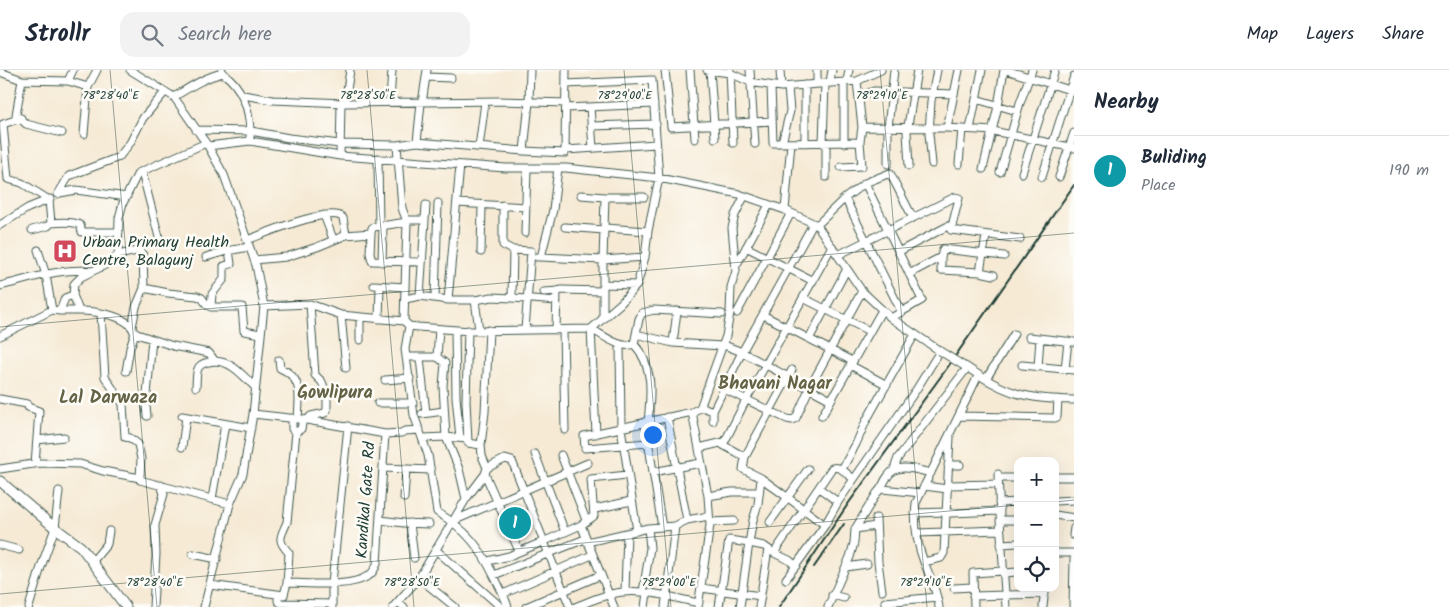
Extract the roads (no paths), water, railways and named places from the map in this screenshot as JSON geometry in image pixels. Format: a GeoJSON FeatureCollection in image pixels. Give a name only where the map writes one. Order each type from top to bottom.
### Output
{"type":"FeatureCollection","features":[{"type":"Feature","properties":{"kind":"main road"},"geometry":{"type":"LineString","coordinates":[[0,481],[55,528],[81,547],[126,607]]}},
{"type":"Feature","properties":{"kind":"street"},"geometry":{"type":"LineString","coordinates":[[68,81],[73,70]]}},
{"type":"Feature","properties":{"kind":"street"},"geometry":{"type":"LineString","coordinates":[[84,134],[88,87],[97,70]]}},
{"type":"Feature","properties":{"kind":"street"},"geometry":{"type":"LineString","coordinates":[[130,70],[174,97],[207,145],[224,175],[256,265],[264,306],[253,414],[243,474],[230,504],[204,607]]}},
{"type":"Feature","properties":{"kind":"street"},"geometry":{"type":"LineString","coordinates":[[340,156],[343,102],[350,70]]}},
{"type":"Feature","properties":{"kind":"street"},"geometry":{"type":"LineString","coordinates":[[390,101],[392,70]]}},
{"type":"Feature","properties":{"kind":"street"},"geometry":{"type":"LineString","coordinates":[[524,151],[530,70]]}},
{"type":"Feature","properties":{"kind":"street"},"geometry":{"type":"LineString","coordinates":[[566,70],[566,150]]}},
{"type":"Feature","properties":{"kind":"street"},"geometry":{"type":"LineString","coordinates":[[666,70],[671,127],[772,121]]}},
{"type":"Feature","properties":{"kind":"street"},"geometry":{"type":"LineString","coordinates":[[690,70],[695,139]]}},
{"type":"Feature","properties":{"kind":"street"},"geometry":{"type":"LineString","coordinates":[[715,138],[709,70],[730,72],[750,82],[784,87],[857,81],[869,73],[881,70]]}},
{"type":"Feature","properties":{"kind":"street"},"geometry":{"type":"LineString","coordinates":[[750,70],[755,144]]}},
{"type":"Feature","properties":{"kind":"street"},"geometry":{"type":"LineString","coordinates":[[780,70],[790,111],[782,143]]}},
{"type":"Feature","properties":{"kind":"street"},"geometry":{"type":"LineString","coordinates":[[817,70],[817,84]]}},
{"type":"Feature","properties":{"kind":"street"},"geometry":{"type":"LineString","coordinates":[[826,177],[825,143],[828,83],[832,70]]}},
{"type":"Feature","properties":{"kind":"street"},"geometry":{"type":"LineString","coordinates":[[844,143],[845,82],[849,70]]}},
{"type":"Feature","properties":{"kind":"street"},"geometry":{"type":"LineString","coordinates":[[888,164],[888,128],[894,70]]}},
{"type":"Feature","properties":{"kind":"street"},"geometry":{"type":"LineString","coordinates":[[908,166],[908,128],[917,70]]}},
{"type":"Feature","properties":{"kind":"street"},"geometry":{"type":"LineString","coordinates":[[932,164],[929,128],[937,70]]}},
{"type":"Feature","properties":{"kind":"street"},"geometry":{"type":"LineString","coordinates":[[946,128],[959,70]]}},
{"type":"Feature","properties":{"kind":"street"},"geometry":{"type":"LineString","coordinates":[[970,129],[982,70]]}},
{"type":"Feature","properties":{"kind":"street"},"geometry":{"type":"LineString","coordinates":[[983,169],[993,131],[1005,70],[1072,90]]}},
{"type":"Feature","properties":{"kind":"street"},"geometry":{"type":"LineString","coordinates":[[1000,172],[1017,111],[1032,70]]}},
{"type":"Feature","properties":{"kind":"street"},"geometry":{"type":"LineString","coordinates":[[1022,173],[1055,70]]}},
{"type":"Feature","properties":{"kind":"street"},"geometry":{"type":"LineString","coordinates":[[0,72],[22,80],[68,81],[88,87]]}},
{"type":"Feature","properties":{"kind":"street"},"geometry":{"type":"LineString","coordinates":[[174,97],[199,82],[222,72],[231,79],[242,95],[251,124],[250,141]]}},
{"type":"Feature","properties":{"kind":"street"},"geometry":{"type":"LineString","coordinates":[[730,72],[733,143]]}},
{"type":"Feature","properties":{"kind":"street"},"geometry":{"type":"LineString","coordinates":[[417,142],[427,74],[452,78]]}},
{"type":"Feature","properties":{"kind":"street"},"geometry":{"type":"LineString","coordinates":[[1042,177],[1072,90],[1074,76]]}},
{"type":"Feature","properties":{"kind":"street"},"geometry":{"type":"LineString","coordinates":[[22,80],[16,115],[26,124],[62,133]]}},
{"type":"Feature","properties":{"kind":"street"},"geometry":{"type":"LineString","coordinates":[[566,84],[652,80],[659,178],[648,231],[645,257],[637,285],[591,329]]}},
{"type":"Feature","properties":{"kind":"street"},"geometry":{"type":"LineString","coordinates":[[841,167],[862,166],[860,142],[862,128],[857,81]]}},
{"type":"Feature","properties":{"kind":"street"},"geometry":{"type":"LineString","coordinates":[[805,85],[805,142]]}},
{"type":"Feature","properties":{"kind":"street"},"geometry":{"type":"LineString","coordinates":[[771,86],[773,143],[860,142]]}},
{"type":"Feature","properties":{"kind":"street"},"geometry":{"type":"LineString","coordinates":[[859,96],[874,91],[954,94]]}},
{"type":"Feature","properties":{"kind":"street"},"geometry":{"type":"LineString","coordinates":[[58,194],[69,176],[119,157],[130,143],[143,118],[165,92]]}},
{"type":"Feature","properties":{"kind":"street"},"geometry":{"type":"LineString","coordinates":[[242,95],[273,100],[343,102],[529,102],[590,107],[654,104]]}},
{"type":"Feature","properties":{"kind":"street"},"geometry":{"type":"LineString","coordinates":[[976,99],[1017,111]]}},
{"type":"Feature","properties":{"kind":"street"},"geometry":{"type":"LineString","coordinates":[[479,147],[485,102]]}},
{"type":"Feature","properties":{"kind":"street"},"geometry":{"type":"LineString","coordinates":[[590,107],[593,148]]}},
{"type":"Feature","properties":{"kind":"street"},"geometry":{"type":"LineString","coordinates":[[21,118],[3,124],[8,179],[22,183],[49,200]]}},
{"type":"Feature","properties":{"kind":"street"},"geometry":{"type":"LineString","coordinates":[[591,126],[656,124]]}},
{"type":"Feature","properties":{"kind":"street"},"geometry":{"type":"LineString","coordinates":[[862,128],[946,128],[993,131],[1072,147]]}},
{"type":"Feature","properties":{"kind":"street"},"geometry":{"type":"LineString","coordinates":[[959,164],[962,129]]}},
{"type":"Feature","properties":{"kind":"street"},"geometry":{"type":"LineString","coordinates":[[196,130],[251,131],[340,144],[397,145],[417,142],[554,153],[565,153],[566,150],[656,144]]}},
{"type":"Feature","properties":{"kind":"street"},"geometry":{"type":"LineString","coordinates":[[1059,177],[1072,147],[1074,133]]}},
{"type":"Feature","properties":{"kind":"street"},"geometry":{"type":"LineString","coordinates":[[118,255],[119,218],[138,173],[207,145],[250,141],[340,156],[527,169],[558,168],[659,178],[739,194],[788,211],[815,224],[862,291],[891,318],[978,376],[997,386],[1019,395],[1042,399],[1074,400]]}},
{"type":"Feature","properties":{"kind":"street"},"geometry":{"type":"LineString","coordinates":[[738,313],[767,258],[788,211],[791,143]]}},
{"type":"Feature","properties":{"kind":"street"},"geometry":{"type":"LineString","coordinates":[[397,145],[402,208],[406,221],[405,349],[414,415],[423,438],[431,470],[437,512],[453,522],[477,545],[488,561],[508,607]]}},
{"type":"Feature","properties":{"kind":"street"},"geometry":{"type":"LineString","coordinates":[[378,158],[382,262]]}},
{"type":"Feature","properties":{"kind":"street"},"geometry":{"type":"LineString","coordinates":[[448,300],[460,165]]}},
{"type":"Feature","properties":{"kind":"street"},"geometry":{"type":"LineString","coordinates":[[542,257],[553,210],[558,168]]}},
{"type":"Feature","properties":{"kind":"street"},"geometry":{"type":"LineString","coordinates":[[525,233],[527,169]]}},
{"type":"Feature","properties":{"kind":"street"},"geometry":{"type":"LineString","coordinates":[[142,172],[160,241]]}},
{"type":"Feature","properties":{"kind":"street"},"geometry":{"type":"LineString","coordinates":[[713,421],[713,411],[742,352],[788,268],[815,224],[844,198],[865,183],[890,173],[913,218]]}},
{"type":"Feature","properties":{"kind":"street"},"geometry":{"type":"LineString","coordinates":[[865,183],[922,300],[891,318]]}},
{"type":"Feature","properties":{"kind":"street"},"geometry":{"type":"LineString","coordinates":[[0,225],[28,208],[49,200],[58,194],[76,190],[127,197]]}},
{"type":"Feature","properties":{"kind":"street"},"geometry":{"type":"LineString","coordinates":[[581,194],[605,197],[644,197]]}},
{"type":"Feature","properties":{"kind":"street"},"geometry":{"type":"LineString","coordinates":[[603,318],[605,197]]}},
{"type":"Feature","properties":{"kind":"street"},"geometry":{"type":"LineString","coordinates":[[736,266],[732,228],[735,215],[744,197]]}},
{"type":"Feature","properties":{"kind":"street"},"geometry":{"type":"LineString","coordinates":[[838,255],[955,197],[960,198],[951,230]]}},
{"type":"Feature","properties":{"kind":"street"},"geometry":{"type":"LineString","coordinates":[[844,198],[902,311]]}},
{"type":"Feature","properties":{"kind":"street"},"geometry":{"type":"LineString","coordinates":[[49,200],[51,223]]}},
{"type":"Feature","properties":{"kind":"street"},"geometry":{"type":"LineString","coordinates":[[435,298],[438,203]]}},
{"type":"Feature","properties":{"kind":"street"},"geometry":{"type":"LineString","coordinates":[[457,203],[526,207]]}},
{"type":"Feature","properties":{"kind":"street"},"geometry":{"type":"LineString","coordinates":[[420,296],[426,205]]}},
{"type":"Feature","properties":{"kind":"street"},"geometry":{"type":"LineString","coordinates":[[481,252],[482,205]]}},
{"type":"Feature","properties":{"kind":"street"},"geometry":{"type":"LineString","coordinates":[[503,205],[503,245],[513,250],[532,251],[525,330]]}},
{"type":"Feature","properties":{"kind":"street"},"geometry":{"type":"LineString","coordinates":[[700,408],[723,345],[730,313],[731,287],[736,266],[769,205]]}},
{"type":"Feature","properties":{"kind":"street"},"geometry":{"type":"LineString","coordinates":[[206,257],[248,244],[312,216],[338,214],[343,216],[346,235]]}},
{"type":"Feature","properties":{"kind":"street"},"geometry":{"type":"LineString","coordinates":[[324,215],[333,240]]}},
{"type":"Feature","properties":{"kind":"street"},"geometry":{"type":"LineString","coordinates":[[422,262],[382,262],[371,260],[371,233],[373,228],[381,226],[424,220]]}},
{"type":"Feature","properties":{"kind":"street"},"geometry":{"type":"LineString","coordinates":[[32,230],[48,226],[51,223],[77,224],[80,225],[81,230],[84,232],[119,232]]}},
{"type":"Feature","properties":{"kind":"street"},"geometry":{"type":"LineString","coordinates":[[898,252],[948,226],[951,230],[1020,239]]}},
{"type":"Feature","properties":{"kind":"street"},"geometry":{"type":"LineString","coordinates":[[565,227],[648,231]]}},
{"type":"Feature","properties":{"kind":"street"},"geometry":{"type":"LineString","coordinates":[[254,260],[286,257],[346,235],[371,233]]}},
{"type":"Feature","properties":{"kind":"street"},"geometry":{"type":"LineString","coordinates":[[980,272],[986,236]]}},
{"type":"Feature","properties":{"kind":"street"},"geometry":{"type":"LineString","coordinates":[[745,457],[723,446],[724,442],[832,246]]}},
{"type":"Feature","properties":{"kind":"street"},"geometry":{"type":"LineString","coordinates":[[746,247],[813,281]]}},
{"type":"Feature","properties":{"kind":"street"},"geometry":{"type":"LineString","coordinates":[[994,275],[980,272],[941,270],[943,249],[1004,256]]}},
{"type":"Feature","properties":{"kind":"street"},"geometry":{"type":"LineString","coordinates":[[38,250],[46,276],[52,310]]}},
{"type":"Feature","properties":{"kind":"street"},"geometry":{"type":"LineString","coordinates":[[211,306],[213,291],[224,279],[224,266],[231,264],[229,250]]}},
{"type":"Feature","properties":{"kind":"street"},"geometry":{"type":"LineString","coordinates":[[512,298],[513,250]]}},
{"type":"Feature","properties":{"kind":"street"},"geometry":{"type":"LineString","coordinates":[[79,311],[73,295],[74,284],[80,277],[105,265],[118,255],[140,251],[143,255],[144,288],[136,308],[126,371]]}},
{"type":"Feature","properties":{"kind":"street"},"geometry":{"type":"LineString","coordinates":[[531,257],[603,260],[645,257]]}},
{"type":"Feature","properties":{"kind":"street"},"geometry":{"type":"LineString","coordinates":[[909,274],[941,257]]}},
{"type":"Feature","properties":{"kind":"street"},"geometry":{"type":"LineString","coordinates":[[0,286],[80,269],[93,271]]}},
{"type":"Feature","properties":{"kind":"street"},"geometry":{"type":"LineString","coordinates":[[810,339],[848,269]]}},
{"type":"Feature","properties":{"kind":"street"},"geometry":{"type":"LineString","coordinates":[[544,292],[637,285]]}},
{"type":"Feature","properties":{"kind":"street"},"geometry":{"type":"LineString","coordinates":[[379,318],[377,286],[405,287]]}},
{"type":"Feature","properties":{"kind":"street"},"geometry":{"type":"LineString","coordinates":[[144,288],[168,294],[196,296],[202,298],[207,305],[211,306],[242,307],[244,331],[261,334]]}},
{"type":"Feature","properties":{"kind":"street"},"geometry":{"type":"LineString","coordinates":[[559,291],[557,292],[557,301],[565,430]]}},
{"type":"Feature","properties":{"kind":"street"},"geometry":{"type":"LineString","coordinates":[[724,389],[792,420],[796,418],[809,388],[862,291]]}},
{"type":"Feature","properties":{"kind":"street"},"geometry":{"type":"LineString","coordinates":[[60,311],[65,298],[73,295]]}},
{"type":"Feature","properties":{"kind":"street"},"geometry":{"type":"LineString","coordinates":[[405,298],[420,296],[448,300],[475,300],[492,297],[557,301]]}},
{"type":"Feature","properties":{"kind":"street"},"geometry":{"type":"LineString","coordinates":[[803,298],[869,331]]}},
{"type":"Feature","properties":{"kind":"street"},"geometry":{"type":"LineString","coordinates":[[475,300],[479,330]]}},
{"type":"Feature","properties":{"kind":"street"},"geometry":{"type":"LineString","coordinates":[[264,306],[310,304],[341,315],[379,318],[440,329],[591,329],[620,344],[629,346],[634,344]]}},
{"type":"Feature","properties":{"kind":"street"},"geometry":{"type":"LineString","coordinates":[[210,585],[284,595],[290,553],[281,542],[282,531],[288,522],[296,432],[292,429],[300,419],[325,413],[328,401],[324,386],[315,375],[310,304]]}},
{"type":"Feature","properties":{"kind":"street"},"geometry":{"type":"LineString","coordinates":[[0,336],[52,310],[79,311],[117,317],[134,330],[152,339],[185,349],[209,353],[215,360]]}},
{"type":"Feature","properties":{"kind":"street"},"geometry":{"type":"LineString","coordinates":[[634,344],[642,313],[654,310],[722,314]]}},
{"type":"Feature","properties":{"kind":"street"},"geometry":{"type":"LineString","coordinates":[[822,416],[882,310]]}},
{"type":"Feature","properties":{"kind":"street"},"geometry":{"type":"LineString","coordinates":[[674,343],[678,311]]}},
{"type":"Feature","properties":{"kind":"street"},"geometry":{"type":"LineString","coordinates":[[101,314],[105,377],[123,404],[126,437],[138,444],[141,459],[140,478]]}},
{"type":"Feature","properties":{"kind":"street"},"geometry":{"type":"LineString","coordinates":[[341,315],[346,368]]}},
{"type":"Feature","properties":{"kind":"street"},"geometry":{"type":"LineString","coordinates":[[763,315],[830,350],[887,385]]}},
{"type":"Feature","properties":{"kind":"street"},"geometry":{"type":"LineString","coordinates":[[360,317],[360,340]]}},
{"type":"Feature","properties":{"kind":"street"},"geometry":{"type":"LineString","coordinates":[[437,357],[440,329]]}},
{"type":"Feature","properties":{"kind":"street"},"geometry":{"type":"LineString","coordinates":[[591,329],[596,434]]}},
{"type":"Feature","properties":{"kind":"street"},"geometry":{"type":"LineString","coordinates":[[455,330],[456,397],[460,438]]}},
{"type":"Feature","properties":{"kind":"street"},"geometry":{"type":"LineString","coordinates":[[468,330],[466,401],[468,443]]}},
{"type":"Feature","properties":{"kind":"street"},"geometry":{"type":"LineString","coordinates":[[489,330],[485,412],[481,445],[482,456],[497,503],[519,551]]}},
{"type":"Feature","properties":{"kind":"street"},"geometry":{"type":"LineString","coordinates":[[636,334],[674,343],[723,345],[742,352],[831,400]]}},
{"type":"Feature","properties":{"kind":"street"},"geometry":{"type":"LineString","coordinates":[[842,469],[866,421],[915,334]]}},
{"type":"Feature","properties":{"kind":"street"},"geometry":{"type":"LineString","coordinates":[[986,380],[1014,334]]}},
{"type":"Feature","properties":{"kind":"street"},"geometry":{"type":"LineString","coordinates":[[1028,337],[1071,341],[1065,370]]}},
{"type":"Feature","properties":{"kind":"street"},"geometry":{"type":"LineString","coordinates":[[1038,367],[1040,338]]}},
{"type":"Feature","properties":{"kind":"street"},"geometry":{"type":"LineString","coordinates":[[147,416],[146,406],[152,339]]}},
{"type":"Feature","properties":{"kind":"street"},"geometry":{"type":"LineString","coordinates":[[620,344],[621,428],[637,531]]}},
{"type":"Feature","properties":{"kind":"street"},"geometry":{"type":"LineString","coordinates":[[634,344],[643,354],[648,368],[651,399],[647,422],[648,443],[662,527]]}},
{"type":"Feature","properties":{"kind":"street"},"geometry":{"type":"LineString","coordinates":[[786,579],[825,525],[838,502],[916,390],[940,351]]}},
{"type":"Feature","properties":{"kind":"street"},"geometry":{"type":"LineString","coordinates":[[406,357],[437,357],[445,363],[444,411],[446,437],[459,469],[466,499]]}},
{"type":"Feature","properties":{"kind":"street"},"geometry":{"type":"LineString","coordinates":[[420,358],[426,414]]}},
{"type":"Feature","properties":{"kind":"street"},"geometry":{"type":"LineString","coordinates":[[196,387],[197,370],[200,364],[215,360],[226,361],[255,387]]}},
{"type":"Feature","properties":{"kind":"street"},"geometry":{"type":"LineString","coordinates":[[279,360],[280,368],[289,372],[299,386],[302,427],[296,432]]}},
{"type":"Feature","properties":{"kind":"street"},"geometry":{"type":"LineString","coordinates":[[1022,365],[1074,370]]}},
{"type":"Feature","properties":{"kind":"street"},"geometry":{"type":"LineString","coordinates":[[828,607],[846,567],[854,543],[855,529],[877,493],[882,489],[898,458],[966,367]]}},
{"type":"Feature","properties":{"kind":"street"},"geometry":{"type":"LineString","coordinates":[[792,370],[745,457],[743,469],[761,478],[825,525]]}},
{"type":"Feature","properties":{"kind":"street"},"geometry":{"type":"LineString","coordinates":[[939,607],[924,562],[917,533],[916,503],[978,376]]}},
{"type":"Feature","properties":{"kind":"street"},"geometry":{"type":"LineString","coordinates":[[385,380],[410,378]]}},
{"type":"Feature","properties":{"kind":"street"},"geometry":{"type":"LineString","coordinates":[[0,399],[27,404],[28,407],[39,412],[35,464]]}},
{"type":"Feature","properties":{"kind":"street"},"geometry":{"type":"LineString","coordinates":[[959,416],[1055,418],[1057,417],[1058,400]]}},
{"type":"Feature","properties":{"kind":"street"},"geometry":{"type":"LineString","coordinates":[[378,403],[413,403]]}},
{"type":"Feature","properties":{"kind":"street"},"geometry":{"type":"LineString","coordinates":[[648,443],[585,448],[584,436],[692,412],[700,408],[713,411]]}},
{"type":"Feature","properties":{"kind":"street"},"geometry":{"type":"LineString","coordinates":[[414,415],[444,411]]}},
{"type":"Feature","properties":{"kind":"street"},"geometry":{"type":"LineString","coordinates":[[575,607],[592,604],[609,595],[625,592],[645,593],[698,605],[709,519],[708,496],[692,412]]}},
{"type":"Feature","properties":{"kind":"street"},"geometry":{"type":"LineString","coordinates":[[253,414],[348,426],[384,434],[420,430]]}},
{"type":"Feature","properties":{"kind":"street"},"geometry":{"type":"LineString","coordinates":[[182,447],[184,417],[251,428]]}},
{"type":"Feature","properties":{"kind":"street"},"geometry":{"type":"LineString","coordinates":[[667,418],[687,520]]}},
{"type":"Feature","properties":{"kind":"street"},"geometry":{"type":"LineString","coordinates":[[212,499],[226,424]]}},
{"type":"Feature","properties":{"kind":"street"},"geometry":{"type":"LineString","coordinates":[[278,595],[278,602],[281,604],[332,606],[332,583],[348,426]]}},
{"type":"Feature","properties":{"kind":"street","name":"Kandikal Gate Rd"},"geometry":{"type":"LineString","coordinates":[[287,583],[356,581],[368,577],[372,573],[377,564],[384,468],[384,434]]}},
{"type":"Feature","properties":{"kind":"street"},"geometry":{"type":"LineString","coordinates":[[924,562],[936,560],[944,556],[949,513],[948,465],[950,434]]}},
{"type":"Feature","properties":{"kind":"street"},"geometry":{"type":"LineString","coordinates":[[37,440],[64,437]]}},
{"type":"Feature","properties":{"kind":"street"},"geometry":{"type":"LineString","coordinates":[[423,438],[460,438],[467,439],[468,443],[481,445]]}},
{"type":"Feature","properties":{"kind":"street"},"geometry":{"type":"LineString","coordinates":[[699,448],[724,442]]}},
{"type":"Feature","properties":{"kind":"street"},"geometry":{"type":"LineString","coordinates":[[535,454],[565,532]]}},
{"type":"Feature","properties":{"kind":"street"},"geometry":{"type":"LineString","coordinates":[[561,455],[584,522],[586,540],[614,607]]}},
{"type":"Feature","properties":{"kind":"street"},"geometry":{"type":"LineString","coordinates":[[404,607],[395,604],[419,578],[466,499],[486,471],[505,459],[512,461],[570,607]]}},
{"type":"Feature","properties":{"kind":"street"},"geometry":{"type":"LineString","coordinates":[[453,522],[588,463]]}},
{"type":"Feature","properties":{"kind":"street"},"geometry":{"type":"LineString","coordinates":[[653,472],[701,463]]}},
{"type":"Feature","properties":{"kind":"street"},"geometry":{"type":"LineString","coordinates":[[0,470],[35,464],[80,464],[103,471],[140,478],[230,504]]}},
{"type":"Feature","properties":{"kind":"street"},"geometry":{"type":"LineString","coordinates":[[948,465],[960,465]]}},
{"type":"Feature","properties":{"kind":"street"},"geometry":{"type":"LineString","coordinates":[[384,468],[431,470]]}},
{"type":"Feature","properties":{"kind":"street"},"geometry":{"type":"LineString","coordinates":[[404,498],[406,468]]}},
{"type":"Feature","properties":{"kind":"street"},"geometry":{"type":"LineString","coordinates":[[759,607],[771,551],[804,510],[832,468],[842,469],[854,479]]}},
{"type":"Feature","properties":{"kind":"street"},"geometry":{"type":"LineString","coordinates":[[770,522],[808,469]]}},
{"type":"Feature","properties":{"kind":"street"},"geometry":{"type":"LineString","coordinates":[[894,469],[931,472]]}},
{"type":"Feature","properties":{"kind":"street"},"geometry":{"type":"LineString","coordinates":[[488,561],[509,556],[545,541],[594,516],[592,479],[627,475]]}},
{"type":"Feature","properties":{"kind":"street"},"geometry":{"type":"LineString","coordinates":[[1059,477],[1074,477]]}},
{"type":"Feature","properties":{"kind":"street"},"geometry":{"type":"LineString","coordinates":[[740,607],[761,478]]}},
{"type":"Feature","properties":{"kind":"street"},"geometry":{"type":"LineString","coordinates":[[882,489],[948,487],[1014,478]]}},
{"type":"Feature","properties":{"kind":"street"},"geometry":{"type":"LineString","coordinates":[[998,479],[1006,607]]}},
{"type":"Feature","properties":{"kind":"street"},"geometry":{"type":"LineString","coordinates":[[152,607],[156,554],[155,525],[164,494],[161,485]]}},
{"type":"Feature","properties":{"kind":"street"},"geometry":{"type":"LineString","coordinates":[[819,488],[838,502]]}},
{"type":"Feature","properties":{"kind":"street"},"geometry":{"type":"LineString","coordinates":[[30,607],[55,528],[59,492]]}},
{"type":"Feature","properties":{"kind":"street"},"geometry":{"type":"LineString","coordinates":[[708,496],[732,492],[759,492]]}},
{"type":"Feature","properties":{"kind":"street"},"geometry":{"type":"LineString","coordinates":[[1059,500],[1074,500]]}},
{"type":"Feature","properties":{"kind":"street"},"geometry":{"type":"LineString","coordinates":[[595,509],[631,501]]}},
{"type":"Feature","properties":{"kind":"street"},"geometry":{"type":"LineString","coordinates":[[999,503],[1014,502]]}},
{"type":"Feature","properties":{"kind":"street"},"geometry":{"type":"LineString","coordinates":[[915,513],[1000,512]]}},
{"type":"Feature","properties":{"kind":"street"},"geometry":{"type":"LineString","coordinates":[[1059,516],[1074,518]]}},
{"type":"Feature","properties":{"kind":"street"},"geometry":{"type":"LineString","coordinates":[[876,518],[878,562],[882,591]]}},
{"type":"Feature","properties":{"kind":"street"},"geometry":{"type":"LineString","coordinates":[[494,575],[549,552],[586,540],[648,528],[675,526],[687,520],[709,519],[734,522]]}},
{"type":"Feature","properties":{"kind":"street"},"geometry":{"type":"LineString","coordinates":[[380,520],[429,524]]}},
{"type":"Feature","properties":{"kind":"street"},"geometry":{"type":"LineString","coordinates":[[1000,520],[1014,520]]}},
{"type":"Feature","properties":{"kind":"street"},"geometry":{"type":"LineString","coordinates":[[410,523],[414,558]]}},
{"type":"Feature","properties":{"kind":"street"},"geometry":{"type":"LineString","coordinates":[[665,607],[675,526]]}},
{"type":"Feature","properties":{"kind":"street"},"geometry":{"type":"LineString","coordinates":[[855,529],[876,526]]}},
{"type":"Feature","properties":{"kind":"street"},"geometry":{"type":"LineString","coordinates":[[645,607],[650,548],[648,528]]}},
{"type":"Feature","properties":{"kind":"street"},"geometry":{"type":"LineString","coordinates":[[917,533],[1000,530]]}},
{"type":"Feature","properties":{"kind":"street"},"geometry":{"type":"LineString","coordinates":[[92,562],[107,544],[109,531]]}},
{"type":"Feature","properties":{"kind":"street"},"geometry":{"type":"LineString","coordinates":[[625,592],[627,533]]}},
{"type":"Feature","properties":{"kind":"street"},"geometry":{"type":"LineString","coordinates":[[719,607],[729,540],[764,546],[796,566]]}},
{"type":"Feature","properties":{"kind":"street"},"geometry":{"type":"LineString","coordinates":[[1001,544],[1014,543]]}},
{"type":"Feature","properties":{"kind":"street"},"geometry":{"type":"LineString","coordinates":[[0,545],[19,550]]}},
{"type":"Feature","properties":{"kind":"street"},"geometry":{"type":"LineString","coordinates":[[436,550],[501,607]]}},
{"type":"Feature","properties":{"kind":"street"},"geometry":{"type":"LineString","coordinates":[[1059,553],[1074,553]]}},
{"type":"Feature","properties":{"kind":"street"},"geometry":{"type":"LineString","coordinates":[[193,554],[217,559]]}},
{"type":"Feature","properties":{"kind":"street"},"geometry":{"type":"LineString","coordinates":[[503,594],[592,555]]}},
{"type":"Feature","properties":{"kind":"street"},"geometry":{"type":"LineString","coordinates":[[1073,607],[1074,559]]}},
{"type":"Feature","properties":{"kind":"street"},"geometry":{"type":"LineString","coordinates":[[846,567],[867,564]]}},
{"type":"Feature","properties":{"kind":"street"},"geometry":{"type":"LineString","coordinates":[[974,607],[972,575],[975,572],[1014,572]]}},
{"type":"Feature","properties":{"kind":"street"},"geometry":{"type":"LineString","coordinates":[[526,607],[601,575]]}},
{"type":"Feature","properties":{"kind":"street"},"geometry":{"type":"LineString","coordinates":[[419,578],[455,607]]}},
{"type":"Feature","properties":{"kind":"street"},"geometry":{"type":"LineString","coordinates":[[954,588],[972,587]]}},
{"type":"Feature","properties":{"kind":"street"},"geometry":{"type":"LineString","coordinates":[[701,588],[761,596]]}},
{"type":"Feature","properties":{"kind":"street"},"geometry":{"type":"LineString","coordinates":[[973,596],[1005,596],[1037,592]]}},
{"type":"Feature","properties":{"kind":"street"},"geometry":{"type":"LineString","coordinates":[[1043,607],[1045,592]]}},
{"type":"Feature","properties":{"kind":"street"},"geometry":{"type":"LineString","coordinates":[[832,595],[844,598]]}},
{"type":"Feature","properties":{"kind":"street"},"geometry":{"type":"LineString","coordinates":[[885,607],[885,602],[937,597]]}},
{"type":"Feature","properties":{"kind":"railway"},"geometry":{"type":"LineString","coordinates":[[779,607],[848,504],[947,368],[1074,185]]}},
{"type":"Feature","properties":{"kind":"railway"},"geometry":{"type":"LineString","coordinates":[[814,567],[844,524]]}},
{"type":"Feature","properties":{"kind":"place","name":"Urban Primary Health Centre, Balagunj"},"geometry":{"type":"Point","coordinates":[65,251]}},
{"type":"Feature","properties":{"kind":"place","name":"Buliding"},"geometry":{"type":"Point","coordinates":[515,523]}},
{"type":"Feature","properties":{"kind":"district","name":"Bhavani Nagar"},"geometry":{"type":"Point","coordinates":[775,384]}},
{"type":"Feature","properties":{"kind":"district","name":"Gowlipura"},"geometry":{"type":"Point","coordinates":[335,393]}},
{"type":"Feature","properties":{"kind":"district","name":"Lal Darwaza"},"geometry":{"type":"Point","coordinates":[108,398]}}]}
